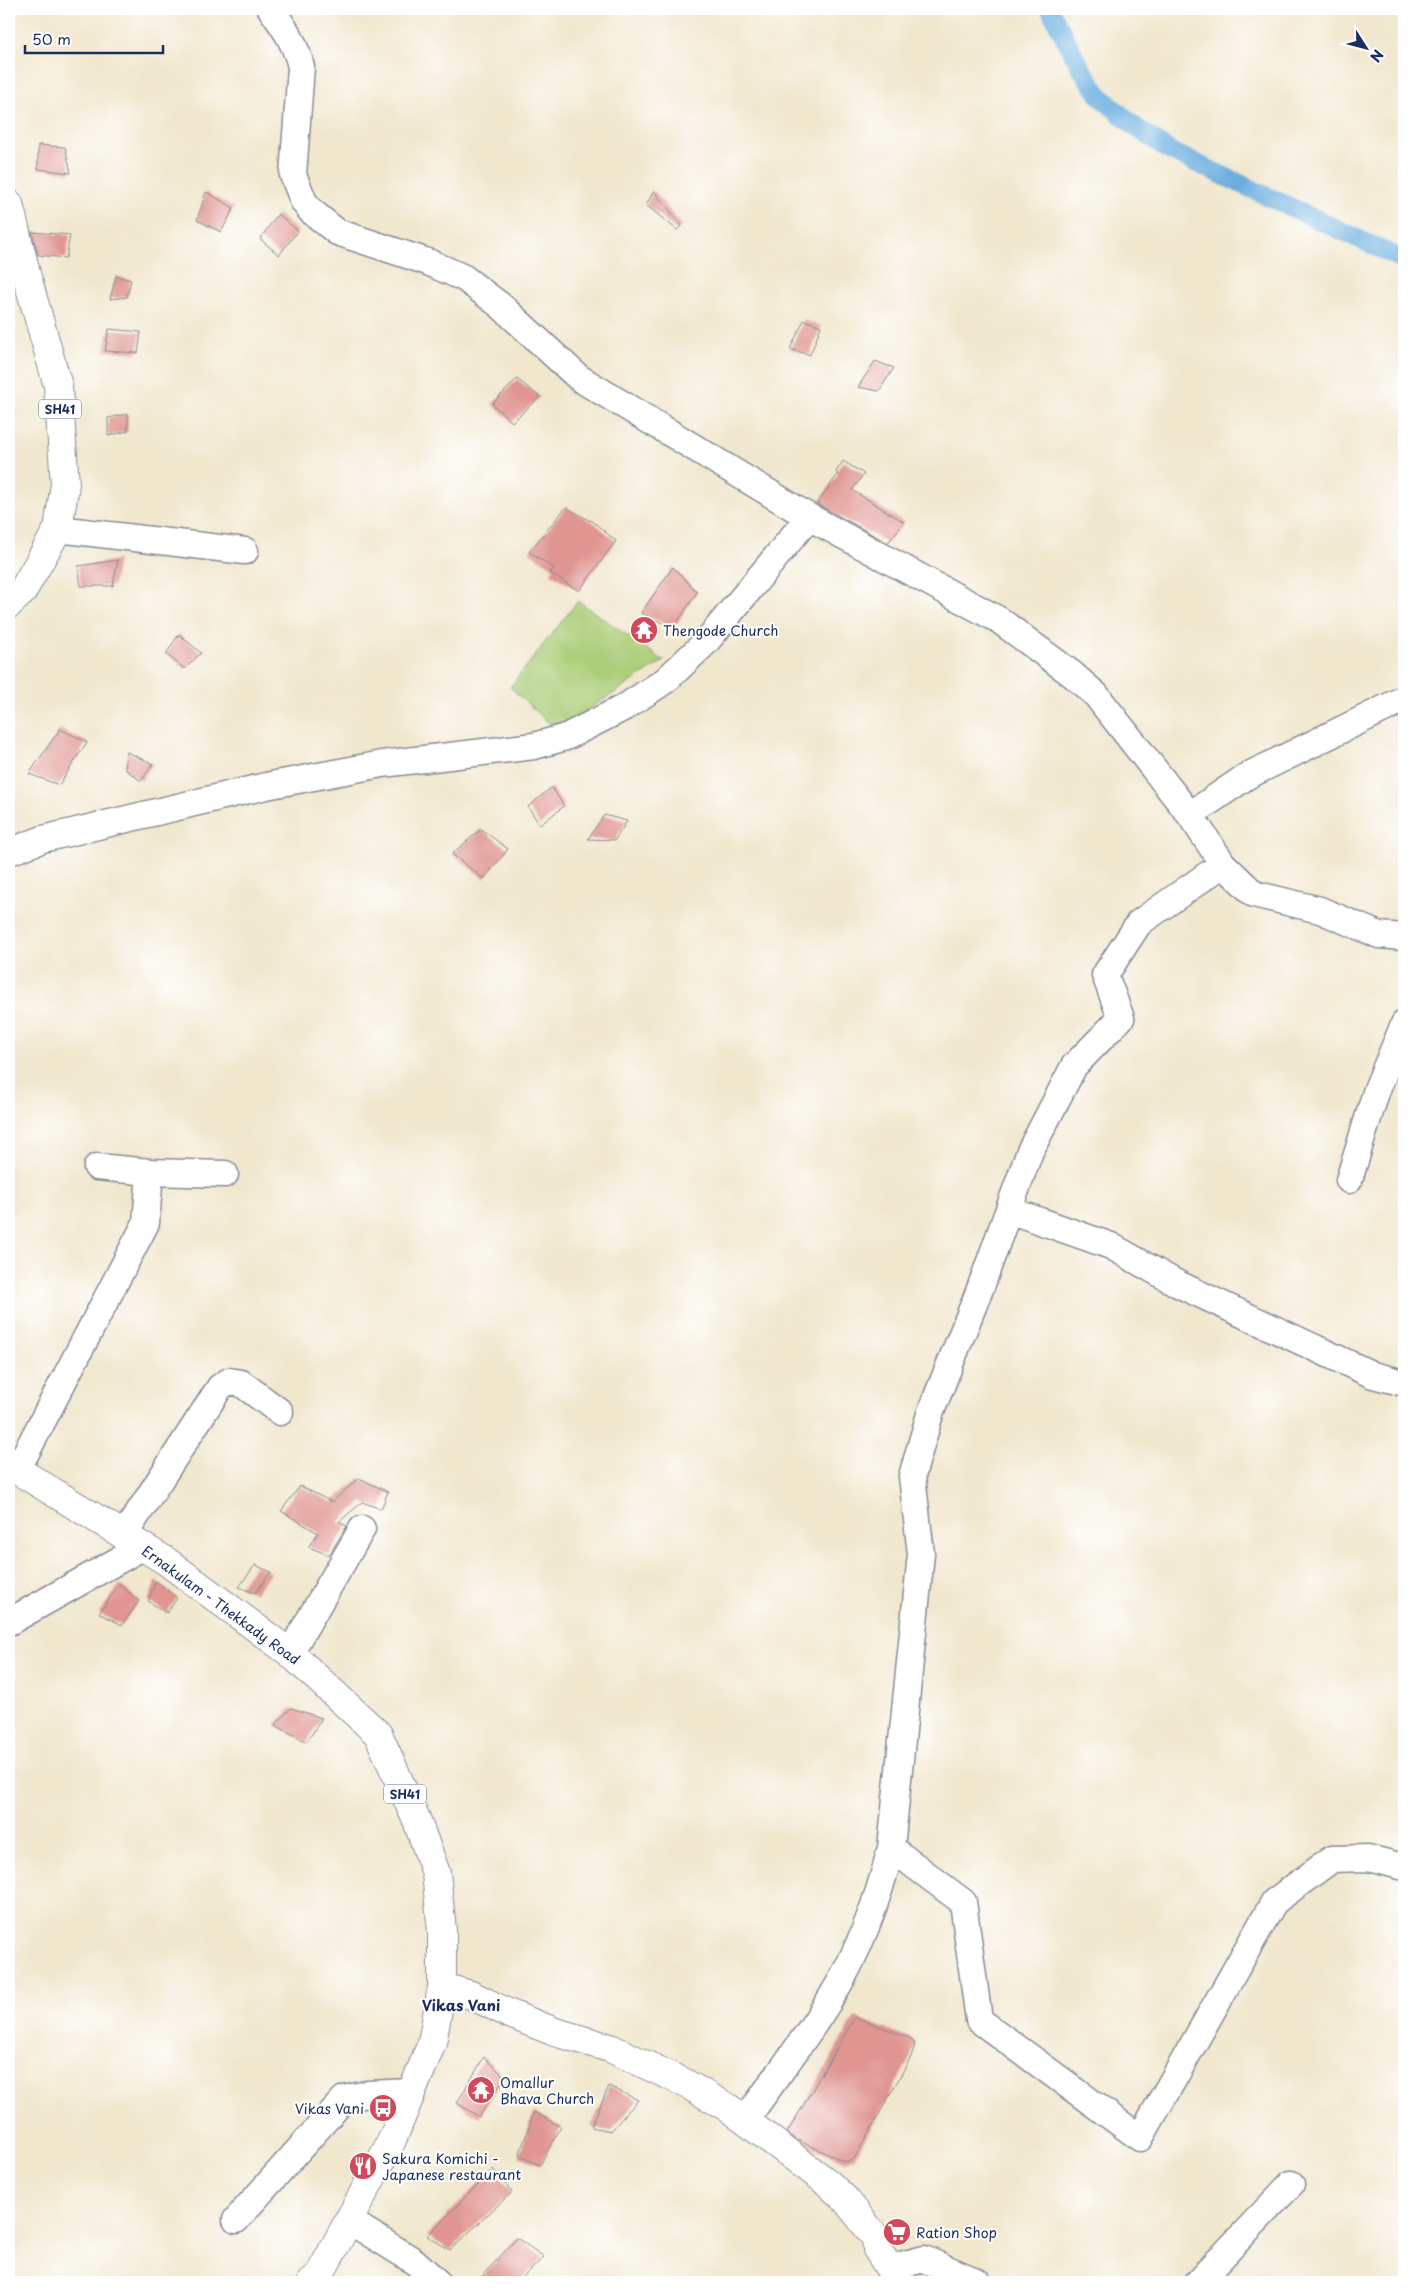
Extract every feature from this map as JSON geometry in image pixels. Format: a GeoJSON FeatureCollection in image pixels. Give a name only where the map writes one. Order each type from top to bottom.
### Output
{"type":"FeatureCollection","features":[{"type":"Feature","properties":{"kind":"main road","name":"SH41"},"geometry":{"type":"LineString","coordinates":[[9,204],[27,277],[58,386],[65,484],[58,529],[22,592],[9,604]]}},
{"type":"Feature","properties":{"kind":"main road","name":"Ernakulam - Thekkady Road"},"geometry":{"type":"LineString","coordinates":[[13,1467],[166,1561],[290,1653],[378,1734],[417,1821],[436,1873],[442,1930],[442,1987],[432,2043],[392,2140],[320,2274],[312,2282]]}},
{"type":"Feature","properties":{"kind":"main road"},"geometry":{"type":"LineString","coordinates":[[442,1987],[471,1995],[510,2014],[555,2032],[610,2048],[683,2082],[727,2107],[828,2183],[846,2200],[876,2238],[877,2249],[893,2275]]}},
{"type":"Feature","properties":{"kind":"street"},"geometry":{"type":"LineString","coordinates":[[270,9],[287,32],[301,66],[294,175],[304,202],[311,211],[337,232],[428,262],[464,278],[501,306],[579,378],[809,516],[999,620],[1072,674],[1096,695],[1190,815],[1222,864],[1254,894],[1320,910],[1379,935],[1404,937]]}},
{"type":"Feature","properties":{"kind":"street"},"geometry":{"type":"LineString","coordinates":[[9,852],[53,837],[266,786],[382,764],[534,746],[566,737],[625,707],[666,680],[706,642],[809,516]]}},
{"type":"Feature","properties":{"kind":"street"},"geometry":{"type":"LineString","coordinates":[[58,529],[245,551]]}},
{"type":"Feature","properties":{"kind":"street"},"geometry":{"type":"LineString","coordinates":[[1190,815],[1246,776],[1404,699]]}},
{"type":"Feature","properties":{"kind":"street"},"geometry":{"type":"LineString","coordinates":[[745,2121],[832,1996],[863,1935],[880,1891],[891,1848],[921,1554],[912,1476],[930,1414],[980,1290],[1030,1151],[1074,1066],[1121,1018],[1105,975],[1139,923],[1222,864]]}},
{"type":"Feature","properties":{"kind":"street"},"geometry":{"type":"LineString","coordinates":[[1349,1180],[1377,1089],[1404,1024]]}},
{"type":"Feature","properties":{"kind":"street"},"geometry":{"type":"LineString","coordinates":[[97,1167],[150,1172],[225,1174]]}},
{"type":"Feature","properties":{"kind":"street"},"geometry":{"type":"LineString","coordinates":[[13,1467],[146,1223],[150,1172]]}},
{"type":"Feature","properties":{"kind":"street"},"geometry":{"type":"LineString","coordinates":[[1008,1210],[1112,1246],[1178,1284],[1292,1338],[1373,1375],[1404,1383]]}},
{"type":"Feature","properties":{"kind":"street"},"geometry":{"type":"LineString","coordinates":[[9,1622],[133,1541],[220,1387],[229,1381],[241,1383],[280,1412]]}},
{"type":"Feature","properties":{"kind":"street"},"geometry":{"type":"LineString","coordinates":[[290,1653],[362,1529]]}},
{"type":"Feature","properties":{"kind":"street"},"geometry":{"type":"LineString","coordinates":[[891,1848],[963,1902],[979,2020],[1140,2138],[1274,1902],[1332,1859],[1368,1858],[1404,1867]]}},
{"type":"Feature","properties":{"kind":"street"},"geometry":{"type":"LineString","coordinates":[[236,2220],[344,2099],[367,2094],[412,2092]]}},
{"type":"Feature","properties":{"kind":"street"},"geometry":{"type":"LineString","coordinates":[[1198,2282],[1292,2184]]}},
{"type":"Feature","properties":{"kind":"street"},"geometry":{"type":"LineString","coordinates":[[348,2220],[414,2261],[437,2282]]}},
{"type":"Feature","properties":{"kind":"street"},"geometry":{"type":"LineString","coordinates":[[893,2275],[924,2259],[978,2282]]}},
{"type":"Feature","properties":{"kind":"green space"},"geometry":{"type":"Polygon","coordinates":[[[578,601],[664,661],[556,730],[510,687],[578,601]]]}},
{"type":"Feature","properties":{"kind":"building"},"geometry":{"type":"Polygon","coordinates":[[[38,145],[65,147],[71,173],[38,169],[38,145]]]}},
{"type":"Feature","properties":{"kind":"building"},"geometry":{"type":"Polygon","coordinates":[[[654,191],[682,226],[677,230],[646,205],[654,191]]]}},
{"type":"Feature","properties":{"kind":"building"},"geometry":{"type":"Polygon","coordinates":[[[206,192],[234,208],[221,232],[197,220],[206,192]]]}},
{"type":"Feature","properties":{"kind":"building"},"geometry":{"type":"Polygon","coordinates":[[[278,214],[298,231],[279,255],[260,239],[278,214]]]}},
{"type":"Feature","properties":{"kind":"building"},"geometry":{"type":"Polygon","coordinates":[[[32,232],[70,235],[66,258],[38,255],[32,232]]]}},
{"type":"Feature","properties":{"kind":"building"},"geometry":{"type":"Polygon","coordinates":[[[116,276],[131,280],[127,297],[110,299],[116,276]]]}},
{"type":"Feature","properties":{"kind":"building"},"geometry":{"type":"Polygon","coordinates":[[[804,320],[821,326],[810,355],[790,349],[804,320]]]}},
{"type":"Feature","properties":{"kind":"building"},"geometry":{"type":"Polygon","coordinates":[[[109,329],[141,332],[138,353],[105,351],[109,329]]]}},
{"type":"Feature","properties":{"kind":"building"},"geometry":{"type":"Polygon","coordinates":[[[875,361],[894,368],[879,391],[858,387],[875,361]]]}},
{"type":"Feature","properties":{"kind":"building"},"geometry":{"type":"Polygon","coordinates":[[[517,379],[540,397],[512,422],[492,404],[517,379]]]}},
{"type":"Feature","properties":{"kind":"building"},"geometry":{"type":"Polygon","coordinates":[[[128,414],[128,431],[108,436],[108,418],[128,414]]]}},
{"type":"Feature","properties":{"kind":"building"},"geometry":{"type":"Polygon","coordinates":[[[843,461],[864,474],[852,490],[904,522],[888,543],[817,504],[838,474],[836,472],[843,461]]]}},
{"type":"Feature","properties":{"kind":"building"},"geometry":{"type":"Polygon","coordinates":[[[566,507],[591,520],[616,541],[579,591],[550,573],[554,568],[529,552],[566,507]]]}},
{"type":"Feature","properties":{"kind":"building"},"geometry":{"type":"Polygon","coordinates":[[[118,560],[113,586],[81,586],[78,566],[118,560]]]}},
{"type":"Feature","properties":{"kind":"building"},"geometry":{"type":"Polygon","coordinates":[[[673,567],[697,592],[674,628],[641,613],[673,567]]]}},
{"type":"Feature","properties":{"kind":"building"},"geometry":{"type":"Polygon","coordinates":[[[179,634],[201,653],[185,669],[166,654],[179,634]]]}},
{"type":"Feature","properties":{"kind":"building"},"geometry":{"type":"Polygon","coordinates":[[[60,729],[87,742],[59,785],[29,774],[60,729]]]}},
{"type":"Feature","properties":{"kind":"building"},"geometry":{"type":"Polygon","coordinates":[[[127,752],[153,764],[141,781],[125,769],[127,752]]]}},
{"type":"Feature","properties":{"kind":"building"},"geometry":{"type":"Polygon","coordinates":[[[552,787],[564,806],[540,825],[528,807],[552,787]]]}},
{"type":"Feature","properties":{"kind":"building"},"geometry":{"type":"Polygon","coordinates":[[[604,815],[627,821],[615,840],[588,839],[604,815]]]}},
{"type":"Feature","properties":{"kind":"building"},"geometry":{"type":"Polygon","coordinates":[[[481,829],[508,849],[484,879],[452,854],[481,829]]]}},
{"type":"Feature","properties":{"kind":"building"},"geometry":{"type":"Polygon","coordinates":[[[359,1478],[388,1492],[381,1509],[362,1502],[339,1522],[347,1526],[329,1555],[308,1547],[318,1533],[281,1511],[300,1486],[332,1502],[359,1478]]]}},
{"type":"Feature","properties":{"kind":"building"},"geometry":{"type":"Polygon","coordinates":[[[255,1565],[271,1572],[255,1593],[239,1587],[255,1565]]]}},
{"type":"Feature","properties":{"kind":"building"},"geometry":{"type":"Polygon","coordinates":[[[156,1581],[177,1598],[167,1613],[148,1601],[156,1581]]]}},
{"type":"Feature","properties":{"kind":"building"},"geometry":{"type":"Polygon","coordinates":[[[120,1584],[139,1601],[122,1625],[99,1613],[120,1584]]]}},
{"type":"Feature","properties":{"kind":"building"},"geometry":{"type":"Polygon","coordinates":[[[291,1708],[322,1718],[307,1742],[275,1725],[291,1708]]]}},
{"type":"Feature","properties":{"kind":"building"},"geometry":{"type":"Polygon","coordinates":[[[855,2017],[910,2038],[915,2044],[911,2057],[854,2159],[846,2162],[797,2140],[787,2133],[855,2017]]]}},
{"type":"Feature","properties":{"kind":"building","name":"Omallur Bhava Church"},"geometry":{"type":"Polygon","coordinates":[[[484,2057],[505,2077],[479,2117],[457,2103],[484,2057]]]}},
{"type":"Feature","properties":{"kind":"building"},"geometry":{"type":"Polygon","coordinates":[[[609,2086],[638,2100],[611,2131],[591,2127],[609,2086]]]}},
{"type":"Feature","properties":{"kind":"building"},"geometry":{"type":"Polygon","coordinates":[[[534,2112],[561,2127],[540,2165],[519,2156],[534,2112]]]}},
{"type":"Feature","properties":{"kind":"building"},"geometry":{"type":"Polygon","coordinates":[[[493,2169],[512,2192],[450,2250],[427,2236],[493,2169]]]}},
{"type":"Feature","properties":{"kind":"building"},"geometry":{"type":"Polygon","coordinates":[[[517,2238],[544,2257],[518,2282],[491,2282],[483,2275],[517,2238]]]}},
{"type":"Feature","properties":{"kind":"waterway"},"geometry":{"type":"LineString","coordinates":[[1050,9],[1080,67],[1101,97],[1134,126],[1170,151],[1404,260]]}},
{"type":"Feature","properties":{"kind":"place","name":"Thengode Church"},"geometry":{"type":"Point","coordinates":[644,630]}},
{"type":"Feature","properties":{"kind":"place","name":"Omallur Bhava Church"},"geometry":{"type":"Point","coordinates":[481,2090]}},
{"type":"Feature","properties":{"kind":"place","name":"Vikas Vani"},"geometry":{"type":"Point","coordinates":[383,2108]}},
{"type":"Feature","properties":{"kind":"place","name":"Sakura Komichi - Japanese restaurant"},"geometry":{"type":"Point","coordinates":[363,2166]}},
{"type":"Feature","properties":{"kind":"place","name":"Ration Shop"},"geometry":{"type":"Point","coordinates":[897,2232]}},
{"type":"Feature","properties":{"kind":"district","name":"Vikas Vani"},"geometry":{"type":"Point","coordinates":[461,2004]}}]}
